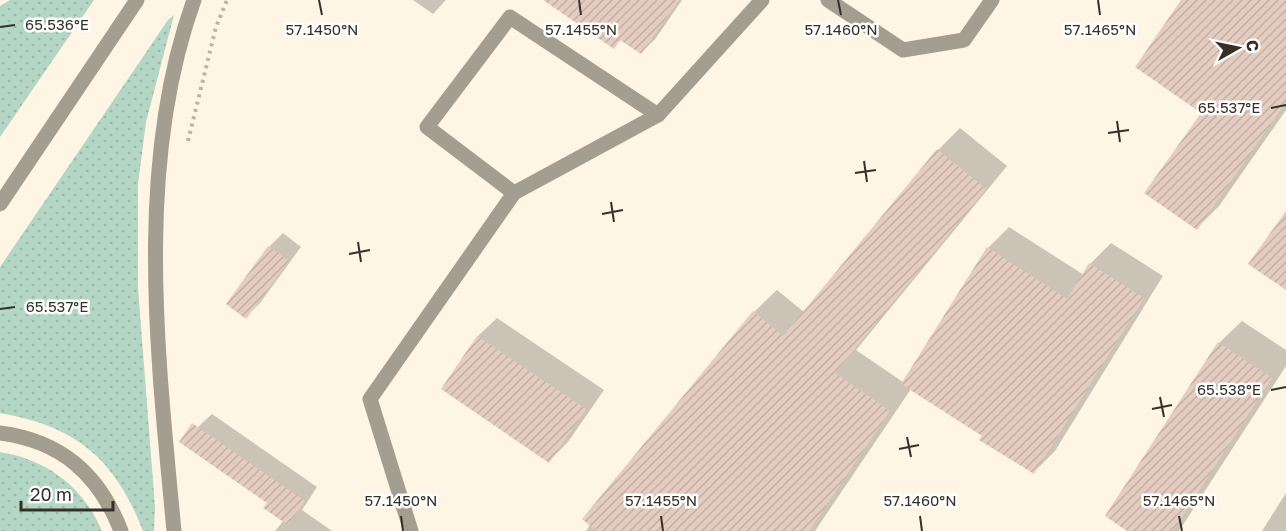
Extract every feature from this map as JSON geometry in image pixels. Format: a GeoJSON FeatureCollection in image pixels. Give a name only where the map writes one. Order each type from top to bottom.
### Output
{"type":"FeatureCollection","features":[{"type":"Feature","properties":{"kind":"street"},"geometry":{"type":"LineString","coordinates":[[0,204],[137,0]]}},
{"type":"Feature","properties":{"kind":"street"},"geometry":{"type":"LineString","coordinates":[[174,531],[163,414],[157,300],[156,207],[162,144],[172,83],[184,26],[194,0]]}},
{"type":"Feature","properties":{"kind":"street"},"geometry":{"type":"LineString","coordinates":[[411,531],[370,399],[514,193],[658,115],[762,0]]}},
{"type":"Feature","properties":{"kind":"street"},"geometry":{"type":"LineString","coordinates":[[828,0],[903,50],[964,40],[992,0]]}},
{"type":"Feature","properties":{"kind":"street"},"geometry":{"type":"LineString","coordinates":[[514,193],[427,127],[510,17],[658,115]]}},
{"type":"Feature","properties":{"kind":"street"},"geometry":{"type":"LineString","coordinates":[[0,433],[14,434],[42,444],[74,461],[88,474],[106,499],[121,531]]}},
{"type":"Feature","properties":{"kind":"path"},"geometry":{"type":"LineString","coordinates":[[186,150],[216,27],[226,0]]}},
{"type":"Feature","properties":{"kind":"green space"},"geometry":{"type":"Polygon","coordinates":[[[10,0],[94,0],[0,137],[0,6],[10,0]]]}},
{"type":"Feature","properties":{"kind":"green space"},"geometry":{"type":"Polygon","coordinates":[[[174,15],[146,122],[138,184],[138,288],[155,507],[154,531],[143,531],[120,484],[90,450],[50,427],[0,413],[0,267],[168,20],[174,15]]]}},
{"type":"Feature","properties":{"kind":"green space"},"geometry":{"type":"Polygon","coordinates":[[[0,452],[34,462],[62,478],[85,501],[102,531],[0,531],[0,452]]]}},
{"type":"Feature","properties":{"kind":"building"},"geometry":{"type":"Polygon","coordinates":[[[543,0],[679,0],[641,54],[620,40],[614,49],[543,0]]]}},
{"type":"Feature","properties":{"kind":"building"},"geometry":{"type":"Polygon","coordinates":[[[1181,0],[1286,0],[1286,102],[1197,230],[1144,193],[1201,113],[1135,67],[1181,0]]]}},
{"type":"Feature","properties":{"kind":"building"},"geometry":{"type":"Polygon","coordinates":[[[937,149],[986,189],[835,373],[890,411],[809,531],[596,531],[582,519],[753,311],[783,336],[937,149]]]}},
{"type":"Feature","properties":{"kind":"building"},"geometry":{"type":"Polygon","coordinates":[[[1286,211],[1286,290],[1248,264],[1286,211]]]}},
{"type":"Feature","properties":{"kind":"building"},"geometry":{"type":"Polygon","coordinates":[[[268,246],[289,261],[246,319],[226,304],[268,246]]]}},
{"type":"Feature","properties":{"kind":"building"},"geometry":{"type":"Polygon","coordinates":[[[987,247],[1067,299],[1089,263],[1144,298],[1034,474],[979,440],[982,436],[901,384],[987,247]]]}},
{"type":"Feature","properties":{"kind":"building"},"geometry":{"type":"Polygon","coordinates":[[[477,336],[586,409],[549,463],[441,389],[477,336]]]}},
{"type":"Feature","properties":{"kind":"building"},"geometry":{"type":"Polygon","coordinates":[[[1218,342],[1272,378],[1173,531],[1127,531],[1105,516],[1218,342]]]}},
{"type":"Feature","properties":{"kind":"building"},"geometry":{"type":"Polygon","coordinates":[[[192,423],[305,501],[288,525],[263,508],[267,503],[179,442],[192,423]]]}}]}
